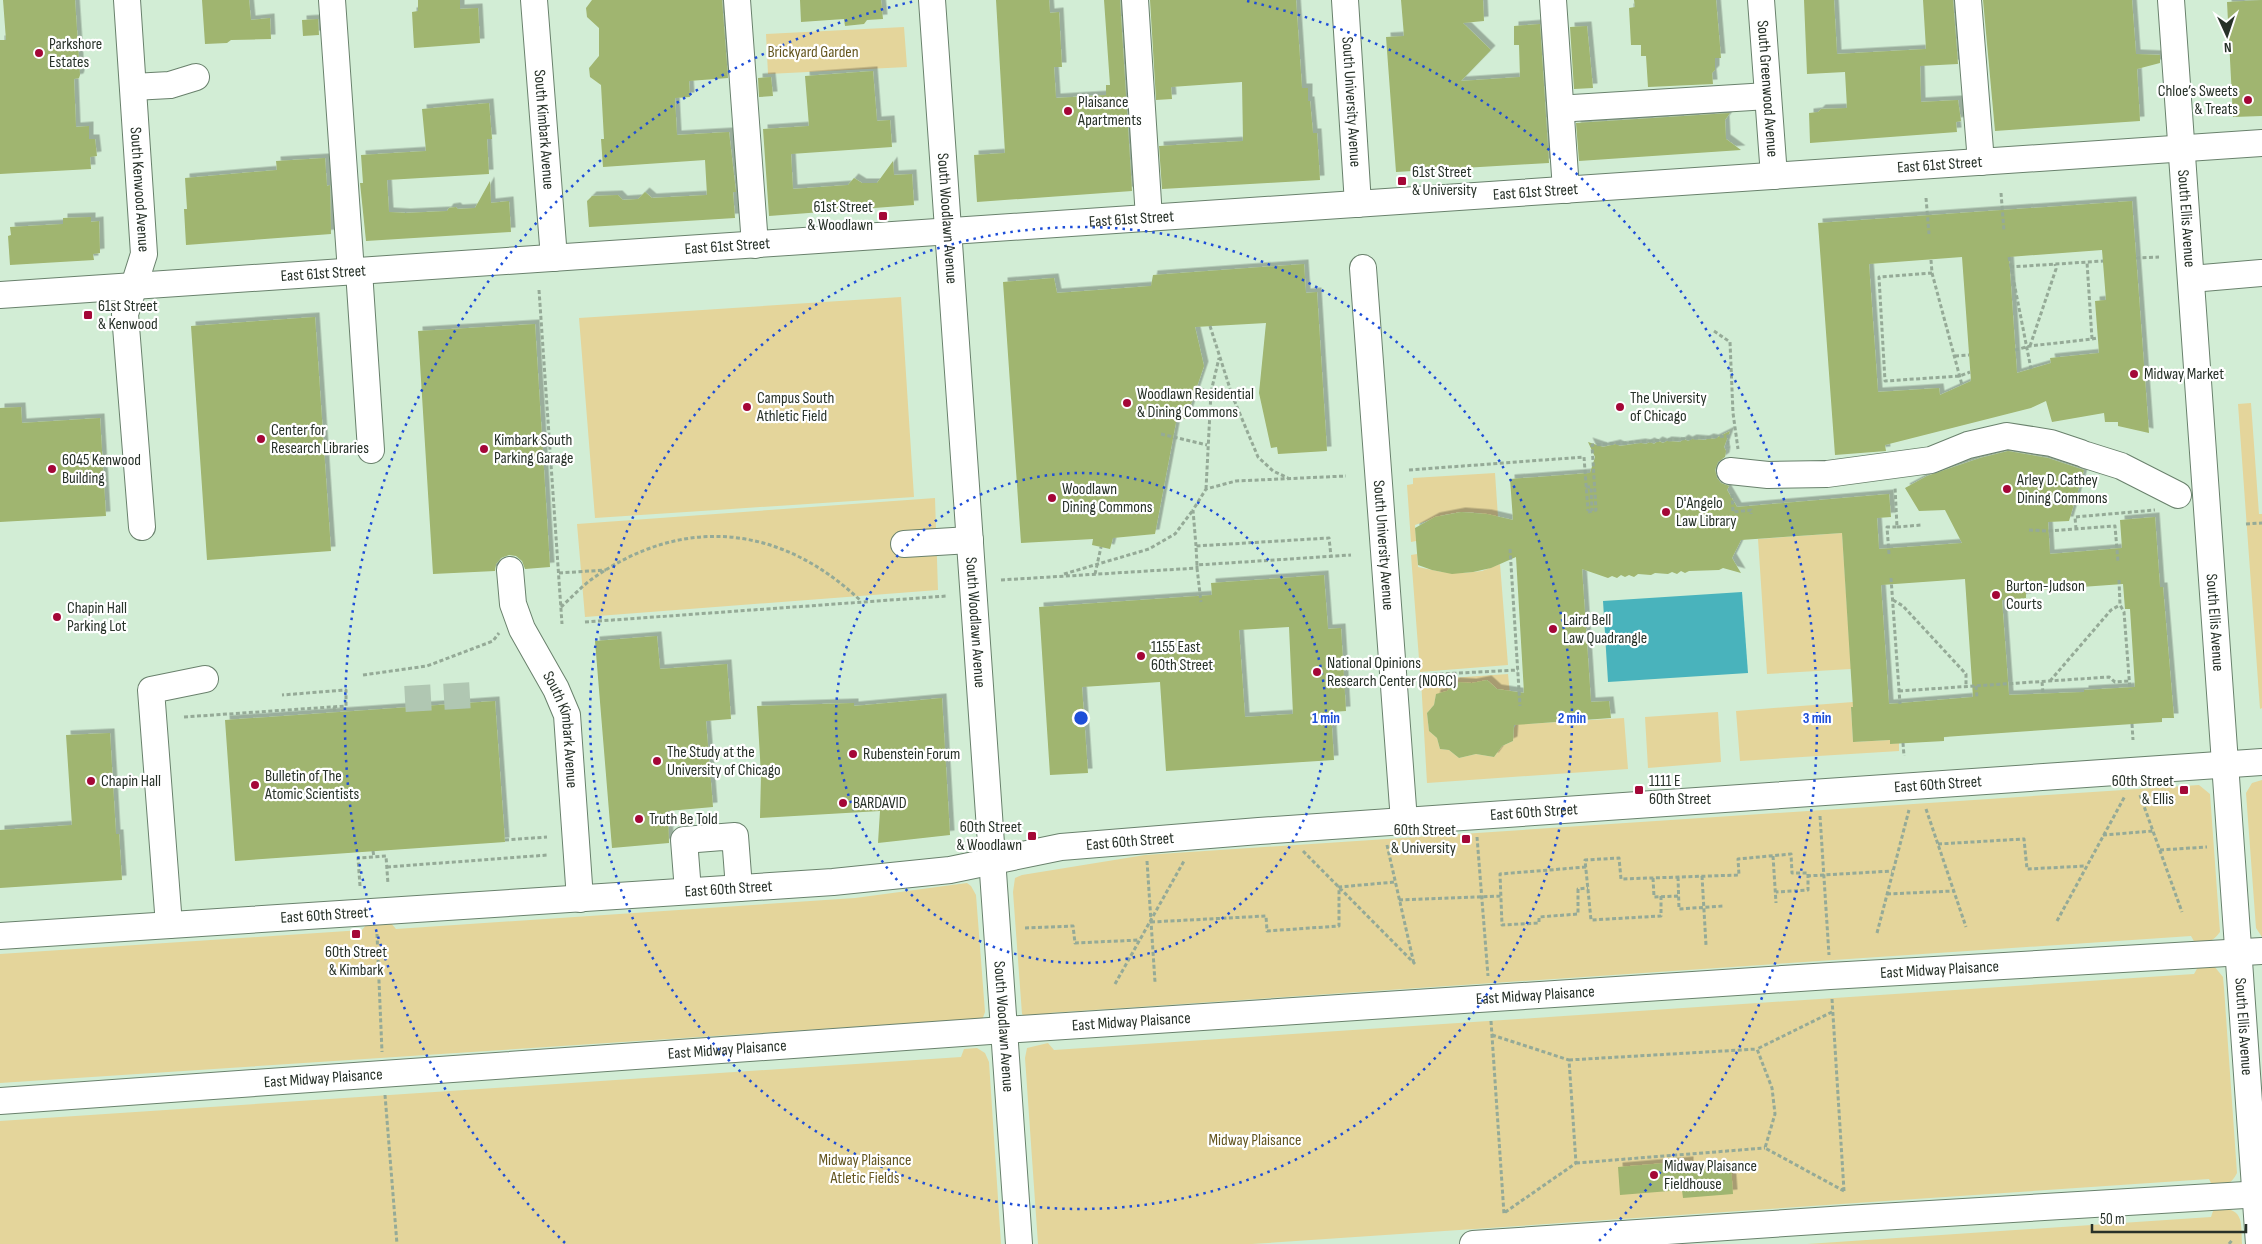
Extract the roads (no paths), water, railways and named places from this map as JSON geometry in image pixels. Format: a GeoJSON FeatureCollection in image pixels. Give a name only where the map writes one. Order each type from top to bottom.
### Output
{"type":"FeatureCollection","features":[{"type":"Feature","properties":{"kind":"street","name":"South Kenwood Avenue"},"geometry":{"type":"LineString","coordinates":[[127,0],[144,254],[125,314],[142,527]]}},
{"type":"Feature","properties":{"kind":"street"},"geometry":{"type":"LineString","coordinates":[[332,0],[370,450]]}},
{"type":"Feature","properties":{"kind":"street","name":"South Kimbark Avenue"},"geometry":{"type":"LineString","coordinates":[[534,0],[554,258]]}},
{"type":"Feature","properties":{"kind":"street"},"geometry":{"type":"LineString","coordinates":[[737,0],[755,244]]}},
{"type":"Feature","properties":{"kind":"street","name":"South Woodlawn Avenue"},"geometry":{"type":"LineString","coordinates":[[932,0],[1019,1244]]}},
{"type":"Feature","properties":{"kind":"street"},"geometry":{"type":"LineString","coordinates":[[1134,0],[1149,218]]}},
{"type":"Feature","properties":{"kind":"street","name":"South University Avenue"},"geometry":{"type":"LineString","coordinates":[[1345,0],[1358,204]]}},
{"type":"Feature","properties":{"kind":"street"},"geometry":{"type":"LineString","coordinates":[[1553,0],[1566,190]]}},
{"type":"Feature","properties":{"kind":"street","name":"South Greenwood Avenue"},"geometry":{"type":"LineString","coordinates":[[1761,0],[1774,176]]}},
{"type":"Feature","properties":{"kind":"street"},"geometry":{"type":"LineString","coordinates":[[1968,0],[1981,162]]}},
{"type":"Feature","properties":{"kind":"street","name":"South Ellis Avenue"},"geometry":{"type":"LineString","coordinates":[[2171,0],[2226,764],[2251,951],[2259,1244]]}},
{"type":"Feature","properties":{"kind":"street"},"geometry":{"type":"LineString","coordinates":[[133,86],[170,85],[196,78]]}},
{"type":"Feature","properties":{"kind":"street"},"geometry":{"type":"LineString","coordinates":[[1573,108],[1768,96]]}},
{"type":"Feature","properties":{"kind":"street","name":"East 61st Street"},"geometry":{"type":"LineString","coordinates":[[0,295],[2262,144]]}},
{"type":"Feature","properties":{"kind":"street","name":"South University Avenue"},"geometry":{"type":"LineString","coordinates":[[1364,268],[1404,821]]}},
{"type":"Feature","properties":{"kind":"street"},"geometry":{"type":"LineString","coordinates":[[2191,279],[2260,273]]}},
{"type":"Feature","properties":{"kind":"street"},"geometry":{"type":"LineString","coordinates":[[1730,471],[1768,475],[1826,474],[1931,460],[1968,445],[2008,436],[2051,443],[2121,466],[2178,495]]}},
{"type":"Feature","properties":{"kind":"street"},"geometry":{"type":"LineString","coordinates":[[904,544],[970,540]]}},
{"type":"Feature","properties":{"kind":"street","name":"South Kimbark Avenue"},"geometry":{"type":"LineString","coordinates":[[510,570],[513,604],[522,629],[556,689],[567,715],[580,898]]}},
{"type":"Feature","properties":{"kind":"street"},"geometry":{"type":"LineString","coordinates":[[169,925],[151,690],[206,680]]}},
{"type":"Feature","properties":{"kind":"street","name":"East 60th Street"},"geometry":{"type":"LineString","coordinates":[[0,936],[833,882],[921,874],[1061,847],[1404,821],[2262,762]]}},
{"type":"Feature","properties":{"kind":"street"},"geometry":{"type":"LineString","coordinates":[[688,892],[684,840],[735,836],[739,888]]}},
{"type":"Feature","properties":{"kind":"street","name":"East Midway Plaisance"},"geometry":{"type":"LineString","coordinates":[[0,1101],[1004,1030],[1840,975],[2251,951]]}},
{"type":"Feature","properties":{"kind":"street"},"geometry":{"type":"LineString","coordinates":[[1473,1244],[2259,1194]]}},
{"type":"Feature","properties":{"kind":"water"},"geometry":{"type":"Polygon","coordinates":[[[1742,592],[1748,673],[1608,682],[1603,601],[1742,592]]]}},
{"type":"Feature","properties":{"kind":"tunnel"},"geometry":{"type":"LineString","coordinates":[[405,699],[476,695]]}},
{"type":"Feature","properties":{"kind":"place","name":"Parkshore Estates"},"geometry":{"type":"Point","coordinates":[39,53]}},
{"type":"Feature","properties":{"kind":"place","name":"Chloe’s Sweets & Treats"},"geometry":{"type":"Point","coordinates":[2248,100]}},
{"type":"Feature","properties":{"kind":"place","name":"Plaisance Apartments"},"geometry":{"type":"Point","coordinates":[1068,111]}},
{"type":"Feature","properties":{"kind":"place","name":"61st Street & University"},"geometry":{"type":"Point","coordinates":[1402,181]}},
{"type":"Feature","properties":{"kind":"place","name":"61st Street & Woodlawn"},"geometry":{"type":"Point","coordinates":[883,216]}},
{"type":"Feature","properties":{"kind":"place","name":"61st Street & Kenwood"},"geometry":{"type":"Point","coordinates":[88,315]}},
{"type":"Feature","properties":{"kind":"place","name":"Midway Market"},"geometry":{"type":"Point","coordinates":[2134,374]}},
{"type":"Feature","properties":{"kind":"place","name":"Woodlawn Residential & Dining Commons"},"geometry":{"type":"Point","coordinates":[1127,403]}},
{"type":"Feature","properties":{"kind":"place","name":"Campus South Athletic Field"},"geometry":{"type":"Point","coordinates":[747,407]}},
{"type":"Feature","properties":{"kind":"place","name":"The University of Chicago"},"geometry":{"type":"Point","coordinates":[1620,407]}},
{"type":"Feature","properties":{"kind":"place","name":"Center for Research Libraries"},"geometry":{"type":"Point","coordinates":[261,439]}},
{"type":"Feature","properties":{"kind":"place","name":"Kimbark South Parking Garage"},"geometry":{"type":"Point","coordinates":[484,449]}},
{"type":"Feature","properties":{"kind":"place","name":"6045 Kenwood Building"},"geometry":{"type":"Point","coordinates":[52,469]}},
{"type":"Feature","properties":{"kind":"place","name":"Arley D. Cathey Dining Commons"},"geometry":{"type":"Point","coordinates":[2007,489]}},
{"type":"Feature","properties":{"kind":"place","name":"Woodlawn Dining Commons"},"geometry":{"type":"Point","coordinates":[1052,498]}},
{"type":"Feature","properties":{"kind":"place","name":"D'Angelo Law Library"},"geometry":{"type":"Point","coordinates":[1666,512]}},
{"type":"Feature","properties":{"kind":"place","name":"Burton-Judson Courts"},"geometry":{"type":"Point","coordinates":[1996,595]}},
{"type":"Feature","properties":{"kind":"place","name":"Chapin Hall Parking Lot"},"geometry":{"type":"Point","coordinates":[57,617]}},
{"type":"Feature","properties":{"kind":"place","name":"Laird Bell Law Quadrangle"},"geometry":{"type":"Point","coordinates":[1553,629]}},
{"type":"Feature","properties":{"kind":"place","name":"1155 East 60th Street"},"geometry":{"type":"Point","coordinates":[1141,656]}},
{"type":"Feature","properties":{"kind":"place","name":"National Opinions Research Center (NORC)"},"geometry":{"type":"Point","coordinates":[1317,672]}},
{"type":"Feature","properties":{"kind":"place","name":"Rubenstein Forum"},"geometry":{"type":"Point","coordinates":[853,754]}},
{"type":"Feature","properties":{"kind":"place","name":"The Study at the University of Chicago"},"geometry":{"type":"Point","coordinates":[657,761]}},
{"type":"Feature","properties":{"kind":"place","name":"Chapin Hall"},"geometry":{"type":"Point","coordinates":[91,781]}},
{"type":"Feature","properties":{"kind":"place","name":"Bulletin of The Atomic Scientists"},"geometry":{"type":"Point","coordinates":[255,785]}},
{"type":"Feature","properties":{"kind":"place","name":"1111 E 60th Street"},"geometry":{"type":"Point","coordinates":[1639,790]}},
{"type":"Feature","properties":{"kind":"place","name":"60th Street & Ellis"},"geometry":{"type":"Point","coordinates":[2184,790]}},
{"type":"Feature","properties":{"kind":"place","name":"BARDAVID"},"geometry":{"type":"Point","coordinates":[843,803]}},
{"type":"Feature","properties":{"kind":"place","name":"Truth Be Told"},"geometry":{"type":"Point","coordinates":[639,819]}},
{"type":"Feature","properties":{"kind":"place","name":"60th Street & Woodlawn"},"geometry":{"type":"Point","coordinates":[1032,836]}},
{"type":"Feature","properties":{"kind":"place","name":"60th Street & University"},"geometry":{"type":"Point","coordinates":[1466,839]}},
{"type":"Feature","properties":{"kind":"place","name":"60th Street & Kimbark"},"geometry":{"type":"Point","coordinates":[356,934]}},
{"type":"Feature","properties":{"kind":"place","name":"Midway Plaisance Fieldhouse"},"geometry":{"type":"Point","coordinates":[1654,1175]}},
{"type":"Feature","properties":{"kind":"park label","name":"Brickyard Garden"},"geometry":{"type":"Point","coordinates":[813,52]}},
{"type":"Feature","properties":{"kind":"park label","name":"Midway Plaisance"},"geometry":{"type":"Point","coordinates":[1255,1140]}},
{"type":"Feature","properties":{"kind":"park label","name":"Midway Plaisance Atletic Fields"},"geometry":{"type":"Point","coordinates":[865,1169]}}]}
